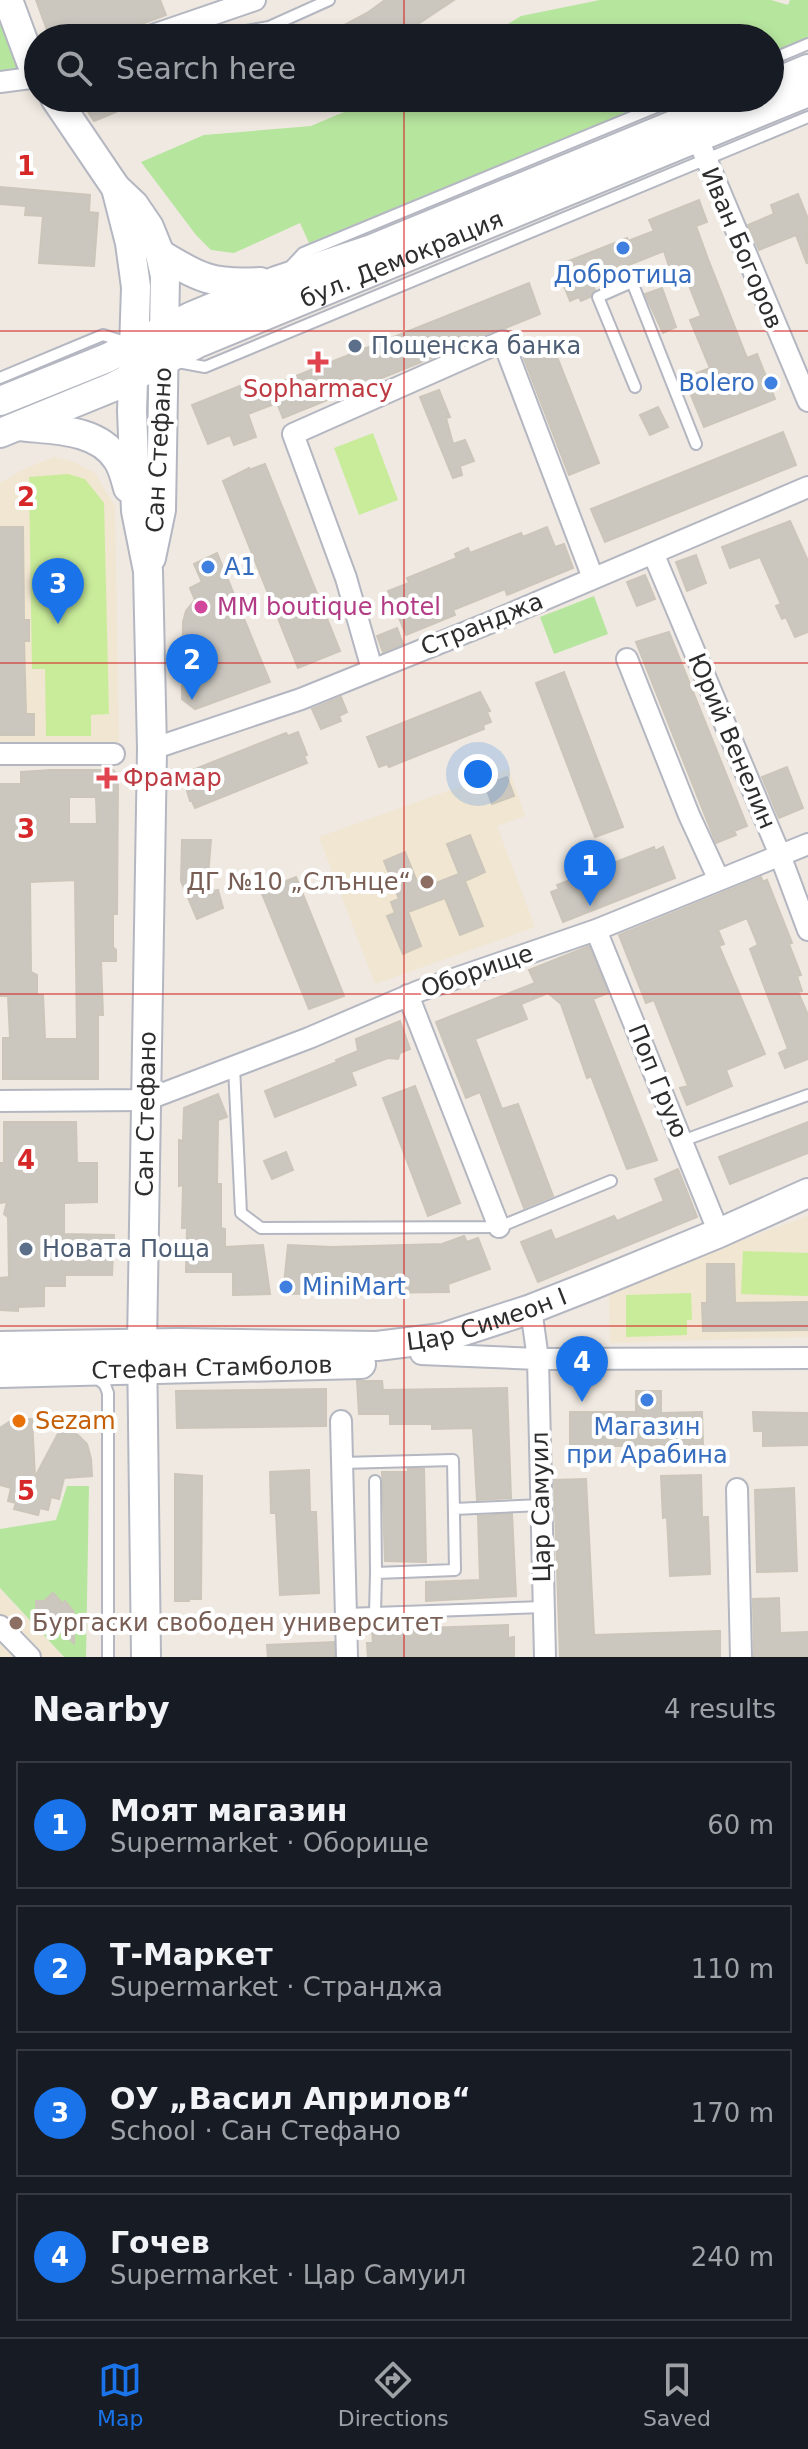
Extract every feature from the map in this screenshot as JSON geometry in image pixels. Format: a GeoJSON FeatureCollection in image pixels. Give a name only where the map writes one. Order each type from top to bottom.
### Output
{"type":"FeatureCollection","features":[{"type":"Feature","properties":{"kind":"main road"},"geometry":{"type":"LineString","coordinates":[[8,0],[24,43]]}},
{"type":"Feature","properties":{"kind":"main road"},"geometry":{"type":"LineString","coordinates":[[784,79],[808,69]]}},
{"type":"Feature","properties":{"kind":"main road","name":"бул. Демокрация"},"geometry":{"type":"LineString","coordinates":[[784,105],[808,92]]}},
{"type":"Feature","properties":{"kind":"main road"},"geometry":{"type":"LineString","coordinates":[[64,112],[116,188],[141,216],[160,254],[197,277],[212,281],[276,281]]}},
{"type":"Feature","properties":{"kind":"main road","name":"бул. Демокрация"},"geometry":{"type":"LineString","coordinates":[[0,401],[135,346],[165,329],[276,281],[372,249],[705,112]]}},
{"type":"Feature","properties":{"kind":"main road","name":"бул. Демокрация"},"geometry":{"type":"LineString","coordinates":[[9,430],[133,376],[164,359],[701,148],[770,112]]}},
{"type":"Feature","properties":{"kind":"main road","name":"Сан Стефано"},"geometry":{"type":"LineString","coordinates":[[116,188],[135,271],[133,376],[136,511],[148,571],[152,749],[142,1357],[146,1657]]}},
{"type":"Feature","properties":{"kind":"main road","name":"Сан Стефано"},"geometry":{"type":"LineString","coordinates":[[148,571],[161,510],[165,276],[160,254]]}},
{"type":"Feature","properties":{"kind":"main road"},"geometry":{"type":"LineString","coordinates":[[9,430],[84,435],[109,448],[119,461],[136,511]]}},
{"type":"Feature","properties":{"kind":"main road","name":"Цар Симеон I"},"geometry":{"type":"LineString","coordinates":[[432,1346],[719,1233],[808,1193]]}},
{"type":"Feature","properties":{"kind":"main road"},"geometry":{"type":"LineString","coordinates":[[0,1346],[142,1357]]}},
{"type":"Feature","properties":{"kind":"main road","name":"Стефан Стамболов"},"geometry":{"type":"LineString","coordinates":[[0,1373],[90,1372],[142,1357],[386,1364],[396,1363],[432,1346]]}},
{"type":"Feature","properties":{"kind":"street"},"geometry":{"type":"LineString","coordinates":[[182,24],[243,2]]}},
{"type":"Feature","properties":{"kind":"street"},"geometry":{"type":"LineString","coordinates":[[0,82],[24,78]]}},
{"type":"Feature","properties":{"kind":"street","name":"Иван Богоров"},"geometry":{"type":"LineString","coordinates":[[701,148],[808,401]]}},
{"type":"Feature","properties":{"kind":"street"},"geometry":{"type":"LineString","coordinates":[[372,669],[346,578],[293,434],[503,341],[593,578]]}},
{"type":"Feature","properties":{"kind":"street","name":"Странджа"},"geometry":{"type":"LineString","coordinates":[[152,749],[301,699],[808,487]]}},
{"type":"Feature","properties":{"kind":"street","name":"Юрий Венелин"},"geometry":{"type":"LineString","coordinates":[[653,553],[780,855],[808,930]]}},
{"type":"Feature","properties":{"kind":"street"},"geometry":{"type":"LineString","coordinates":[[627,659],[689,815],[719,880]]}},
{"type":"Feature","properties":{"kind":"street"},"geometry":{"type":"LineString","coordinates":[[0,754],[114,754]]}},
{"type":"Feature","properties":{"kind":"street","name":"Оборище"},"geometry":{"type":"LineString","coordinates":[[146,1100],[408,995],[596,930],[808,844]]}},
{"type":"Feature","properties":{"kind":"street","name":"Поп Грую"},"geometry":{"type":"LineString","coordinates":[[596,930],[719,1233]]}},
{"type":"Feature","properties":{"kind":"street"},"geometry":{"type":"LineString","coordinates":[[408,995],[499,1227]]}},
{"type":"Feature","properties":{"kind":"street"},"geometry":{"type":"LineString","coordinates":[[0,1101],[146,1100]]}},
{"type":"Feature","properties":{"kind":"street","name":"Цар Самуил"},"geometry":{"type":"LineString","coordinates":[[531,1309],[538,1359],[545,1657]]}},
{"type":"Feature","properties":{"kind":"street","name":"Стефан Стамболов"},"geometry":{"type":"LineString","coordinates":[[432,1346],[538,1359],[808,1358]]}},
{"type":"Feature","properties":{"kind":"street"},"geometry":{"type":"LineString","coordinates":[[341,1421],[347,1657]]}},
{"type":"Feature","properties":{"kind":"street"},"geometry":{"type":"LineString","coordinates":[[737,1489],[741,1657]]}},
{"type":"Feature","properties":{"kind":"street"},"geometry":{"type":"LineString","coordinates":[[0,1626],[30,1657]]}},
{"type":"Feature","properties":{"kind":"lane"},"geometry":{"type":"LineString","coordinates":[[276,24],[329,0]]}},
{"type":"Feature","properties":{"kind":"lane"},"geometry":{"type":"LineString","coordinates":[[784,54],[808,44]]}},
{"type":"Feature","properties":{"kind":"lane","name":"бул. Демокрация"},"geometry":{"type":"LineString","coordinates":[[276,281],[303,253],[644,112]]}},
{"type":"Feature","properties":{"kind":"lane"},"geometry":{"type":"LineString","coordinates":[[701,148],[808,117]]}},
{"type":"Feature","properties":{"kind":"lane"},"geometry":{"type":"LineString","coordinates":[[635,387],[598,297],[632,282],[696,444]]}},
{"type":"Feature","properties":{"kind":"lane"},"geometry":{"type":"LineString","coordinates":[[0,378],[103,335],[135,346]]}},
{"type":"Feature","properties":{"kind":"lane"},"geometry":{"type":"LineString","coordinates":[[234,1067],[241,1213],[261,1228],[499,1227],[611,1181]]}},
{"type":"Feature","properties":{"kind":"lane"},"geometry":{"type":"LineString","coordinates":[[682,1141],[808,1095]]}},
{"type":"Feature","properties":{"kind":"lane"},"geometry":{"type":"LineString","coordinates":[[90,1372],[105,1385],[108,1393],[108,1657]]}},
{"type":"Feature","properties":{"kind":"lane"},"geometry":{"type":"LineString","coordinates":[[342,1463],[453,1460],[455,1570],[376,1573]]}},
{"type":"Feature","properties":{"kind":"lane"},"geometry":{"type":"LineString","coordinates":[[375,1481],[375,1613]]}},
{"type":"Feature","properties":{"kind":"lane"},"geometry":{"type":"LineString","coordinates":[[454,1509],[542,1505]]}},
{"type":"Feature","properties":{"kind":"lane"},"geometry":{"type":"LineString","coordinates":[[346,1614],[543,1607]]}},
{"type":"Feature","properties":{"kind":"shaded area"},"geometry":{"type":"Polygon","coordinates":[[[54,457],[74,462],[95,473],[115,506],[119,742],[0,743],[0,483],[54,457]]]}},
{"type":"Feature","properties":{"kind":"shaded area","name":"ДГ №10 „Слънце“"},"geometry":{"type":"Polygon","coordinates":[[[509,769],[525,816],[497,826],[535,927],[375,984],[319,837],[509,769]]]}},
{"type":"Feature","properties":{"kind":"shaded area"},"geometry":{"type":"Polygon","coordinates":[[[808,1216],[808,1337],[610,1343],[609,1290],[808,1216]]]}},
{"type":"Feature","properties":{"kind":"shaded area","name":"Бургаски свободен университет"},"geometry":{"type":"Polygon","coordinates":[[[0,1589],[63,1657],[0,1657],[0,1589]]]}},
{"type":"Feature","properties":{"kind":"green space"},"geometry":{"type":"Polygon","coordinates":[[[0,0],[24,48],[24,67],[0,82],[0,0]]]}},
{"type":"Feature","properties":{"kind":"green space"},"geometry":{"type":"Polygon","coordinates":[[[600,0],[771,0],[788,5],[790,0],[808,0],[808,38],[784,48],[784,24],[508,24],[521,16],[600,0]]]}},
{"type":"Feature","properties":{"kind":"green space"},"geometry":{"type":"Polygon","coordinates":[[[344,112],[628,112],[309,243],[300,223],[234,253],[211,250],[196,235],[141,162],[204,135],[311,126],[344,112]]]}},
{"type":"Feature","properties":{"kind":"green space"},"geometry":{"type":"Polygon","coordinates":[[[373,433],[398,500],[359,515],[334,448],[373,433]]]}},
{"type":"Feature","properties":{"kind":"green space"},"geometry":{"type":"Polygon","coordinates":[[[68,474],[85,479],[104,503],[109,714],[91,715],[91,736],[46,736],[45,669],[32,669],[29,477],[68,474]]]}},
{"type":"Feature","properties":{"kind":"green space"},"geometry":{"type":"Polygon","coordinates":[[[594,596],[608,634],[554,654],[540,617],[594,596]]]}},
{"type":"Feature","properties":{"kind":"green space"},"geometry":{"type":"Polygon","coordinates":[[[743,1251],[808,1253],[808,1296],[741,1294],[743,1251]]]}},
{"type":"Feature","properties":{"kind":"green space"},"geometry":{"type":"Polygon","coordinates":[[[691,1293],[692,1320],[687,1320],[687,1335],[626,1337],[626,1295],[691,1293]]]}},
{"type":"Feature","properties":{"kind":"green space"},"geometry":{"type":"Polygon","coordinates":[[[67,1486],[89,1486],[86,1657],[64,1657],[0,1588],[0,1529],[56,1520],[67,1486]]]}},
{"type":"Feature","properties":{"kind":"building"},"geometry":{"type":"Polygon","coordinates":[[[36,0],[160,0],[166,15],[142,24],[45,24],[36,0]]]}},
{"type":"Feature","properties":{"kind":"building"},"geometry":{"type":"Polygon","coordinates":[[[385,0],[454,0],[418,24],[346,24],[385,0]]]}},
{"type":"Feature","properties":{"kind":"building"},"geometry":{"type":"Polygon","coordinates":[[[88,112],[116,112],[94,121],[88,112]]]}},
{"type":"Feature","properties":{"kind":"building"},"geometry":{"type":"Polygon","coordinates":[[[0,187],[90,195],[89,212],[98,213],[94,266],[39,263],[43,216],[25,215],[26,206],[0,204],[0,187]]]}},
{"type":"Feature","properties":{"kind":"building"},"geometry":{"type":"Polygon","coordinates":[[[798,194],[808,219],[807,264],[796,235],[759,250],[748,225],[774,214],[771,205],[798,194]]]}},
{"type":"Feature","properties":{"kind":"building"},"geometry":{"type":"Polygon","coordinates":[[[699,200],[707,222],[696,226],[708,259],[747,358],[757,354],[775,399],[704,427],[684,378],[710,368],[690,320],[701,316],[688,283],[676,288],[664,251],[591,280],[595,290],[590,297],[581,301],[579,297],[570,301],[556,266],[627,238],[628,241],[654,231],[649,220],[699,200]]]}},
{"type":"Feature","properties":{"kind":"building"},"geometry":{"type":"Polygon","coordinates":[[[529,283],[540,314],[283,418],[277,403],[248,414],[256,437],[234,445],[230,435],[208,444],[192,405],[252,381],[256,392],[529,283]]]}},
{"type":"Feature","properties":{"kind":"building"},"geometry":{"type":"Polygon","coordinates":[[[662,288],[676,327],[663,333],[645,294],[662,288]]]}},
{"type":"Feature","properties":{"kind":"building"},"geometry":{"type":"Polygon","coordinates":[[[552,344],[599,463],[569,475],[523,356],[552,344]]]}},
{"type":"Feature","properties":{"kind":"building"},"geometry":{"type":"Polygon","coordinates":[[[439,390],[450,417],[446,418],[453,444],[465,440],[474,461],[460,466],[462,475],[453,478],[420,397],[439,390]]]}},
{"type":"Feature","properties":{"kind":"building"},"geometry":{"type":"Polygon","coordinates":[[[658,407],[668,427],[650,435],[640,415],[658,407]]]}},
{"type":"Feature","properties":{"kind":"building"},"geometry":{"type":"Polygon","coordinates":[[[783,432],[796,465],[605,542],[591,509],[783,432]]]}},
{"type":"Feature","properties":{"kind":"building"},"geometry":{"type":"Polygon","coordinates":[[[265,464],[340,651],[298,668],[223,481],[265,464]]]}},
{"type":"Feature","properties":{"kind":"building"},"geometry":{"type":"Polygon","coordinates":[[[790,521],[808,561],[808,632],[795,637],[786,617],[782,619],[776,606],[781,604],[760,557],[730,568],[722,547],[790,521]]]}},
{"type":"Feature","properties":{"kind":"building"},"geometry":{"type":"Polygon","coordinates":[[[0,527],[23,527],[24,620],[29,620],[29,641],[24,641],[26,714],[34,714],[34,735],[0,735],[0,527]]]}},
{"type":"Feature","properties":{"kind":"building"},"geometry":{"type":"Polygon","coordinates":[[[547,527],[555,547],[564,544],[573,568],[507,595],[505,589],[453,610],[455,615],[406,635],[388,591],[409,583],[407,578],[457,558],[455,554],[468,548],[470,553],[521,533],[523,537],[547,527]]]}},
{"type":"Feature","properties":{"kind":"building"},"geometry":{"type":"Polygon","coordinates":[[[217,553],[270,682],[195,709],[182,699],[183,622],[186,611],[195,600],[190,588],[202,582],[194,564],[217,553]]]}},
{"type":"Feature","properties":{"kind":"building"},"geometry":{"type":"Polygon","coordinates":[[[696,555],[706,583],[687,591],[676,562],[696,555]]]}},
{"type":"Feature","properties":{"kind":"building"},"geometry":{"type":"Polygon","coordinates":[[[645,575],[655,599],[637,606],[627,582],[645,575]]]}},
{"type":"Feature","properties":{"kind":"building"},"geometry":{"type":"Polygon","coordinates":[[[397,628],[403,644],[383,652],[377,636],[397,628]]]}},
{"type":"Feature","properties":{"kind":"building"},"geometry":{"type":"Polygon","coordinates":[[[669,632],[747,826],[734,831],[736,835],[716,843],[636,642],[669,632]]]}},
{"type":"Feature","properties":{"kind":"building"},"geometry":{"type":"Polygon","coordinates":[[[564,672],[623,827],[595,837],[536,683],[564,672]]]}},
{"type":"Feature","properties":{"kind":"building"},"geometry":{"type":"Polygon","coordinates":[[[480,692],[490,711],[487,712],[491,722],[483,725],[484,729],[389,767],[387,764],[379,767],[367,737],[480,692]]]}},
{"type":"Feature","properties":{"kind":"building"},"geometry":{"type":"Polygon","coordinates":[[[341,697],[347,712],[339,716],[341,721],[321,729],[312,709],[341,697]]]}},
{"type":"Feature","properties":{"kind":"building"},"geometry":{"type":"Polygon","coordinates":[[[298,732],[307,763],[195,808],[190,801],[183,777],[191,774],[190,771],[286,733],[288,736],[298,732]]]}},
{"type":"Feature","properties":{"kind":"building"},"geometry":{"type":"Polygon","coordinates":[[[787,767],[803,808],[779,818],[762,777],[787,767]]]}},
{"type":"Feature","properties":{"kind":"building"},"geometry":{"type":"Polygon","coordinates":[[[113,770],[118,776],[117,914],[113,914],[116,961],[101,961],[103,1015],[98,1015],[98,1079],[3,1079],[3,1038],[10,1038],[8,996],[0,996],[0,784],[21,784],[21,772],[113,770]],[[69,797],[69,824],[97,824],[96,797],[69,797]],[[75,880],[30,882],[31,972],[37,975],[37,995],[43,995],[45,1039],[77,1039],[75,880]]]}},
{"type":"Feature","properties":{"kind":"building"},"geometry":{"type":"Polygon","coordinates":[[[507,777],[514,796],[492,804],[485,785],[507,777]]]}},
{"type":"Feature","properties":{"kind":"building"},"geometry":{"type":"Polygon","coordinates":[[[470,835],[485,872],[465,881],[483,926],[460,935],[445,898],[408,912],[421,946],[403,954],[387,916],[395,913],[391,902],[399,899],[384,861],[405,852],[420,889],[459,874],[447,844],[470,835]]]}},
{"type":"Feature","properties":{"kind":"building"},"geometry":{"type":"Polygon","coordinates":[[[182,840],[211,840],[208,876],[214,891],[218,890],[223,908],[197,919],[181,881],[182,840]]]}},
{"type":"Feature","properties":{"kind":"building"},"geometry":{"type":"Polygon","coordinates":[[[654,847],[655,851],[663,847],[675,878],[563,922],[551,892],[559,889],[557,885],[654,847]]]}},
{"type":"Feature","properties":{"kind":"building"},"geometry":{"type":"Polygon","coordinates":[[[296,877],[344,996],[309,1009],[261,891],[296,877]]]}},
{"type":"Feature","properties":{"kind":"building"},"geometry":{"type":"Polygon","coordinates":[[[761,877],[763,882],[767,880],[801,975],[797,976],[802,991],[798,992],[808,1015],[808,1059],[785,1068],[779,1053],[788,1049],[750,949],[758,945],[747,918],[718,930],[724,944],[719,946],[765,1054],[726,1070],[732,1086],[687,1105],[680,1088],[688,1086],[654,1000],[646,1003],[619,935],[761,877]]]}},
{"type":"Feature","properties":{"kind":"building"},"geometry":{"type":"Polygon","coordinates":[[[589,946],[608,993],[593,999],[657,1160],[627,1169],[591,1076],[587,1078],[561,1004],[548,993],[521,1004],[527,1019],[475,1039],[502,1109],[518,1104],[553,1196],[524,1208],[480,1092],[466,1098],[436,1022],[535,983],[529,970],[589,946]]]}},
{"type":"Feature","properties":{"kind":"building"},"geometry":{"type":"Polygon","coordinates":[[[400,1021],[410,1049],[400,1053],[398,1059],[388,1058],[351,1072],[356,1085],[275,1117],[265,1091],[337,1062],[358,1051],[356,1039],[400,1021]]]}},
{"type":"Feature","properties":{"kind":"building"},"geometry":{"type":"Polygon","coordinates":[[[415,1086],[460,1203],[428,1216],[383,1098],[415,1086]]]}},
{"type":"Feature","properties":{"kind":"building"},"geometry":{"type":"Polygon","coordinates":[[[218,1094],[227,1117],[218,1120],[217,1184],[221,1184],[221,1228],[225,1229],[225,1247],[263,1245],[270,1294],[233,1295],[233,1272],[186,1272],[187,1228],[182,1228],[183,1185],[179,1186],[179,1140],[183,1141],[184,1108],[218,1094]]]}},
{"type":"Feature","properties":{"kind":"building"},"geometry":{"type":"Polygon","coordinates":[[[4,1122],[76,1122],[77,1163],[97,1163],[97,1202],[64,1203],[64,1234],[114,1235],[112,1275],[65,1275],[65,1286],[44,1286],[44,1306],[18,1307],[18,1311],[0,1310],[0,1278],[9,1277],[8,1217],[4,1214],[7,1202],[0,1203],[4,1122]]]}},
{"type":"Feature","properties":{"kind":"building"},"geometry":{"type":"Polygon","coordinates":[[[808,1122],[808,1153],[730,1184],[719,1157],[808,1122]]]}},
{"type":"Feature","properties":{"kind":"building"},"geometry":{"type":"Polygon","coordinates":[[[286,1152],[293,1170],[272,1179],[264,1161],[286,1152]]]}},
{"type":"Feature","properties":{"kind":"building"},"geometry":{"type":"Polygon","coordinates":[[[678,1169],[697,1217],[538,1282],[521,1242],[551,1230],[555,1240],[614,1216],[617,1221],[664,1201],[655,1179],[678,1169]]]}},
{"type":"Feature","properties":{"kind":"building"},"geometry":{"type":"Polygon","coordinates":[[[464,1236],[467,1242],[478,1238],[490,1269],[448,1284],[449,1292],[283,1294],[288,1245],[442,1244],[464,1236]]]}},
{"type":"Feature","properties":{"kind":"building"},"geometry":{"type":"Polygon","coordinates":[[[707,1264],[734,1264],[735,1303],[808,1302],[808,1330],[703,1331],[702,1303],[707,1303],[707,1264]]]}},
{"type":"Feature","properties":{"kind":"building"},"geometry":{"type":"Polygon","coordinates":[[[357,1381],[382,1381],[383,1390],[507,1388],[511,1498],[477,1500],[473,1428],[432,1429],[432,1424],[390,1424],[390,1414],[359,1414],[357,1381]]]}},
{"type":"Feature","properties":{"kind":"building"},"geometry":{"type":"Polygon","coordinates":[[[326,1389],[326,1426],[177,1428],[176,1391],[326,1389]]]}},
{"type":"Feature","properties":{"kind":"building"},"geometry":{"type":"Polygon","coordinates":[[[636,1391],[661,1391],[661,1413],[702,1412],[703,1445],[609,1446],[609,1451],[570,1451],[570,1412],[636,1412],[636,1391]]]}},
{"type":"Feature","properties":{"kind":"building"},"geometry":{"type":"Polygon","coordinates":[[[753,1412],[808,1413],[808,1445],[763,1446],[763,1431],[754,1431],[753,1412]]]}},
{"type":"Feature","properties":{"kind":"building"},"geometry":{"type":"Polygon","coordinates":[[[32,1419],[35,1477],[62,1426],[87,1444],[91,1459],[92,1476],[64,1478],[59,1499],[51,1497],[48,1510],[40,1508],[38,1515],[14,1509],[16,1503],[8,1501],[11,1488],[0,1485],[0,1428],[12,1420],[32,1419]]]}},
{"type":"Feature","properties":{"kind":"building"},"geometry":{"type":"Polygon","coordinates":[[[408,1469],[424,1469],[426,1562],[385,1561],[382,1472],[408,1472],[408,1469]]]}},
{"type":"Feature","properties":{"kind":"building"},"geometry":{"type":"Polygon","coordinates":[[[309,1470],[310,1512],[316,1512],[319,1593],[280,1595],[276,1513],[271,1513],[270,1472],[309,1470]]]}},
{"type":"Feature","properties":{"kind":"building"},"geometry":{"type":"Polygon","coordinates":[[[175,1474],[202,1476],[201,1599],[189,1601],[175,1601],[175,1474]]]}},
{"type":"Feature","properties":{"kind":"building"},"geometry":{"type":"Polygon","coordinates":[[[701,1475],[702,1517],[708,1517],[710,1574],[670,1576],[661,1476],[701,1475]]]}},
{"type":"Feature","properties":{"kind":"building"},"geometry":{"type":"Polygon","coordinates":[[[586,1479],[594,1635],[720,1631],[720,1657],[560,1657],[554,1480],[586,1479]]]}},
{"type":"Feature","properties":{"kind":"building"},"geometry":{"type":"Polygon","coordinates":[[[794,1488],[797,1571],[757,1572],[755,1490],[794,1488]]]}},
{"type":"Feature","properties":{"kind":"building"},"geometry":{"type":"Polygon","coordinates":[[[512,1514],[516,1596],[426,1601],[426,1582],[480,1580],[478,1516],[512,1514]]]}},
{"type":"Feature","properties":{"kind":"building"},"geometry":{"type":"Polygon","coordinates":[[[53,1593],[74,1612],[74,1643],[36,1613],[36,1601],[44,1601],[53,1593]]]}},
{"type":"Feature","properties":{"kind":"building"},"geometry":{"type":"Polygon","coordinates":[[[779,1598],[780,1633],[808,1632],[808,1657],[754,1657],[753,1599],[779,1598]]]}},
{"type":"Feature","properties":{"kind":"building"},"geometry":{"type":"Polygon","coordinates":[[[508,1625],[508,1638],[514,1637],[514,1657],[368,1657],[367,1643],[373,1643],[372,1630],[508,1625]]]}},
{"type":"Feature","properties":{"kind":"building"},"geometry":{"type":"Polygon","coordinates":[[[334,1642],[334,1657],[268,1657],[267,1645],[334,1642]]]}},
{"type":"Feature","properties":{"kind":"place","name":"Добротица"},"geometry":{"type":"Point","coordinates":[623,248]}},
{"type":"Feature","properties":{"kind":"place","name":"Пощенска банка"},"geometry":{"type":"Point","coordinates":[355,346]}},
{"type":"Feature","properties":{"kind":"place","name":"Sopharmacy"},"geometry":{"type":"Point","coordinates":[318,362]}},
{"type":"Feature","properties":{"kind":"place","name":"Bolero"},"geometry":{"type":"Point","coordinates":[771,383]}},
{"type":"Feature","properties":{"kind":"place","name":"A1"},"geometry":{"type":"Point","coordinates":[208,567]}},
{"type":"Feature","properties":{"kind":"place","name":"MM boutique hotel"},"geometry":{"type":"Point","coordinates":[201,607]}},
{"type":"Feature","properties":{"kind":"place","name":"ОУ „Васил Априлов“"},"geometry":{"type":"Point","coordinates":[58,624]}},
{"type":"Feature","properties":{"kind":"place","name":"Т-Маркет"},"geometry":{"type":"Point","coordinates":[192,700]}},
{"type":"Feature","properties":{"kind":"place","name":"Фрамар"},"geometry":{"type":"Point","coordinates":[107,778]}},
{"type":"Feature","properties":{"kind":"place","name":"ДГ №10 „Слънце“"},"geometry":{"type":"Point","coordinates":[427,882]}},
{"type":"Feature","properties":{"kind":"place","name":"Моят магазин"},"geometry":{"type":"Point","coordinates":[590,906]}},
{"type":"Feature","properties":{"kind":"place","name":"Новата Поща"},"geometry":{"type":"Point","coordinates":[26,1249]}},
{"type":"Feature","properties":{"kind":"place","name":"MiniMart"},"geometry":{"type":"Point","coordinates":[286,1287]}},
{"type":"Feature","properties":{"kind":"place","name":"Магазин при Арабина"},"geometry":{"type":"Point","coordinates":[647,1400]}},
{"type":"Feature","properties":{"kind":"place","name":"Гочев"},"geometry":{"type":"Point","coordinates":[582,1402]}},
{"type":"Feature","properties":{"kind":"place","name":"Sezam"},"geometry":{"type":"Point","coordinates":[19,1421]}},
{"type":"Feature","properties":{"kind":"place","name":"Бургаски свободен университет"},"geometry":{"type":"Point","coordinates":[16,1623]}}]}
